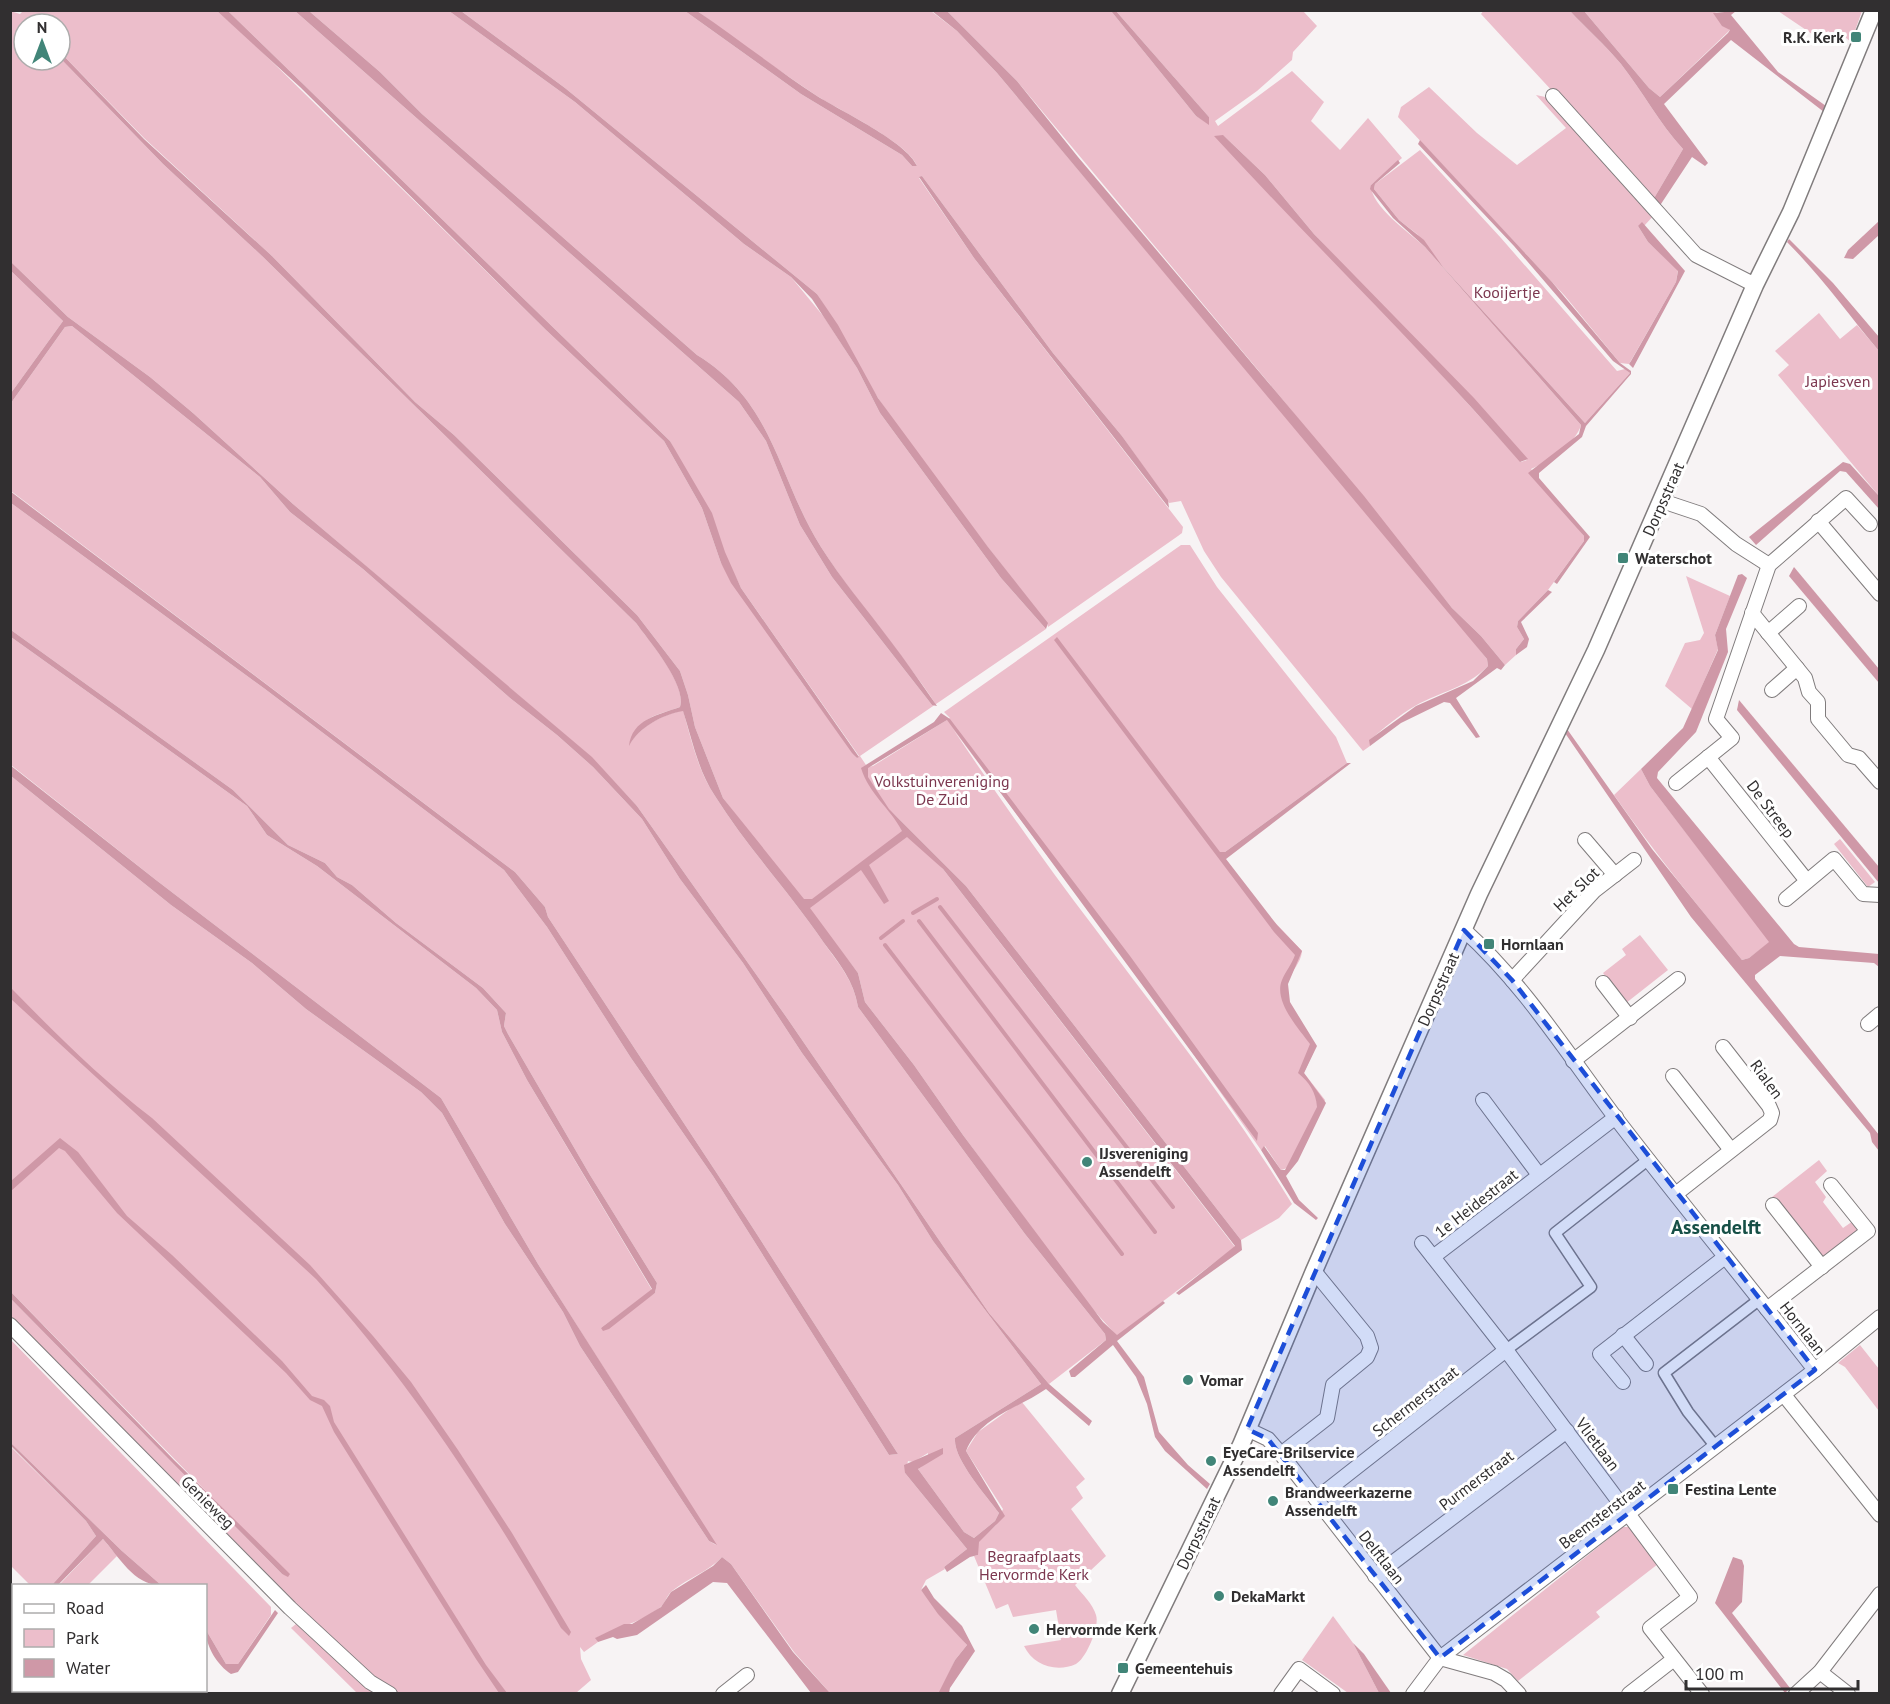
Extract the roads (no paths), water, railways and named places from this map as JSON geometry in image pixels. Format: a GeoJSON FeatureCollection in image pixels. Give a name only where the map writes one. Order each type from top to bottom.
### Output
{"type":"FeatureCollection","features":[{"type":"Feature","properties":{"kind":"street","name":"Dorpsstraat"},"geometry":{"type":"LineString","coordinates":[[1120,1694],[1247,1429],[1464,930],[1662,501],[1755,285],[1791,212],[1874,10]]}},
{"type":"Feature","properties":{"kind":"street"},"geometry":{"type":"LineString","coordinates":[[1552,96],[1696,255],[1755,285]]}},
{"type":"Feature","properties":{"kind":"street"},"geometry":{"type":"LineString","coordinates":[[1676,783],[1732,738],[1716,719],[1768,565],[1846,498],[1870,524]]}},
{"type":"Feature","properties":{"kind":"street"},"geometry":{"type":"LineString","coordinates":[[1662,501],[1701,514],[1736,544],[1768,565]]}},
{"type":"Feature","properties":{"kind":"street"},"geometry":{"type":"LineString","coordinates":[[1818,521],[1880,594]]}},
{"type":"Feature","properties":{"kind":"street"},"geometry":{"type":"LineString","coordinates":[[1768,633],[1800,606]]}},
{"type":"Feature","properties":{"kind":"street"},"geometry":{"type":"LineString","coordinates":[[1752,613],[1797,668],[1818,702],[1818,719],[1848,755],[1859,758],[1880,782]]}},
{"type":"Feature","properties":{"kind":"street"},"geometry":{"type":"LineString","coordinates":[[1772,690],[1797,668]]}},
{"type":"Feature","properties":{"kind":"street","name":"De Streep"},"geometry":{"type":"LineString","coordinates":[[1708,758],[1807,881]]}},
{"type":"Feature","properties":{"kind":"street","name":"Het Slot"},"geometry":{"type":"LineString","coordinates":[[1585,840],[1615,875]]}},
{"type":"Feature","properties":{"kind":"street"},"geometry":{"type":"LineString","coordinates":[[1786,899],[1833,858],[1863,894],[1880,895]]}},
{"type":"Feature","properties":{"kind":"street","name":"Het Slot"},"geometry":{"type":"LineString","coordinates":[[1512,980],[1594,891],[1634,860]]}},
{"type":"Feature","properties":{"kind":"street","name":"Hornlaan"},"geometry":{"type":"LineString","coordinates":[[1464,930],[1489,952],[1512,980],[1649,1160],[1815,1370],[1784,1395]]}},
{"type":"Feature","properties":{"kind":"street"},"geometry":{"type":"LineString","coordinates":[[1573,1061],[1678,979]]}},
{"type":"Feature","properties":{"kind":"street"},"geometry":{"type":"LineString","coordinates":[[1603,983],[1630,1018]]}},
{"type":"Feature","properties":{"kind":"street"},"geometry":{"type":"LineString","coordinates":[[1868,1023],[1880,1014]]}},
{"type":"Feature","properties":{"kind":"street","name":"Rialen"},"geometry":{"type":"LineString","coordinates":[[1677,1193],[1770,1120],[1772,1113],[1723,1047]]}},
{"type":"Feature","properties":{"kind":"street"},"geometry":{"type":"LineString","coordinates":[[1673,1076],[1731,1150]]}},
{"type":"Feature","properties":{"kind":"street","name":"1e Heidestraat"},"geometry":{"type":"LineString","coordinates":[[1483,1100],[1539,1175]]}},
{"type":"Feature","properties":{"kind":"street","name":"1e Heidestraat"},"geometry":{"type":"LineString","coordinates":[[1433,1257],[1616,1117]]}},
{"type":"Feature","properties":{"kind":"street"},"geometry":{"type":"LineString","coordinates":[[1506,1350],[1591,1287],[1555,1233],[1649,1160]]}},
{"type":"Feature","properties":{"kind":"street"},"geometry":{"type":"LineString","coordinates":[[1716,1447],[1688,1412],[1664,1373],[1822,1267],[1868,1231],[1831,1185]]}},
{"type":"Feature","properties":{"kind":"street"},"geometry":{"type":"LineString","coordinates":[[1773,1204],[1822,1267]]}},
{"type":"Feature","properties":{"kind":"street","name":"Vlietlaan"},"geometry":{"type":"LineString","coordinates":[[1422,1243],[1506,1350],[1690,1597],[1650,1628],[1702,1694]]}},
{"type":"Feature","properties":{"kind":"street"},"geometry":{"type":"LineString","coordinates":[[1623,1382],[1600,1354],[1725,1257]]}},
{"type":"Feature","properties":{"kind":"street"},"geometry":{"type":"LineString","coordinates":[[1281,1454],[1327,1418],[1333,1385],[1367,1357],[1371,1348],[1367,1336],[1314,1271]]}},
{"type":"Feature","properties":{"kind":"street"},"geometry":{"type":"LineString","coordinates":[[1815,1370],[1880,1317]]}},
{"type":"Feature","properties":{"kind":"street","name":"Genieweg"},"geometry":{"type":"LineString","coordinates":[[10,1325],[290,1608],[370,1682],[390,1694]]}},
{"type":"Feature","properties":{"kind":"street"},"geometry":{"type":"LineString","coordinates":[[1623,1335],[1646,1364]]}},
{"type":"Feature","properties":{"kind":"street","name":"Schermerstraat"},"geometry":{"type":"LineString","coordinates":[[1316,1500],[1506,1350]]}},
{"type":"Feature","properties":{"kind":"street"},"geometry":{"type":"LineString","coordinates":[[1784,1395],[1880,1515]]}},
{"type":"Feature","properties":{"kind":"street","name":"Beemsterstraat"},"geometry":{"type":"LineString","coordinates":[[1440,1658],[1784,1395]]}},
{"type":"Feature","properties":{"kind":"street","name":"Delftlaan"},"geometry":{"type":"LineString","coordinates":[[1247,1429],[1268,1439],[1281,1454],[1440,1658]]}},
{"type":"Feature","properties":{"kind":"street","name":"Purmerstraat"},"geometry":{"type":"LineString","coordinates":[[1375,1576],[1567,1431]]}},
{"type":"Feature","properties":{"kind":"street"},"geometry":{"type":"LineString","coordinates":[[1796,1694],[1820,1672],[1880,1594]]}},
{"type":"Feature","properties":{"kind":"street"},"geometry":{"type":"LineString","coordinates":[[1413,1694],[1440,1658],[1494,1673],[1506,1680],[1519,1694]]}},
{"type":"Feature","properties":{"kind":"street"},"geometry":{"type":"LineString","coordinates":[[1629,1694],[1674,1659]]}},
{"type":"Feature","properties":{"kind":"street"},"geometry":{"type":"LineString","coordinates":[[1281,1694],[1299,1669],[1333,1694]]}},
{"type":"Feature","properties":{"kind":"street"},"geometry":{"type":"LineString","coordinates":[[1820,1672],[1848,1694]]}},
{"type":"Feature","properties":{"kind":"street"},"geometry":{"type":"LineString","coordinates":[[723,1694],[747,1675]]}},
{"type":"Feature","properties":{"kind":"water"},"geometry":{"type":"Polygon","coordinates":[[[217,11],[228,11],[670,441],[712,513],[725,552],[741,588],[859,757],[857,758],[852,753],[731,583],[721,563],[702,508],[664,441],[546,330],[300,87],[217,11]]]}},
{"type":"Feature","properties":{"kind":"water"},"geometry":{"type":"Polygon","coordinates":[[[295,11],[309,11],[380,72],[422,114],[697,355],[723,374],[743,395],[759,418],[772,443],[806,521],[821,547],[937,706],[932,705],[832,577],[800,525],[766,441],[739,402],[295,11]]]}},
{"type":"Feature","properties":{"kind":"water"},"geometry":{"type":"Polygon","coordinates":[[[449,11],[461,11],[565,88],[817,294],[838,325],[878,398],[988,547],[1048,623],[1046,629],[1001,578],[880,413],[857,368],[812,299],[791,277],[744,244],[575,102],[449,11]]]}},
{"type":"Feature","properties":{"kind":"water"},"geometry":{"type":"Polygon","coordinates":[[[685,11],[697,11],[817,96],[887,137],[901,147],[917,166],[912,166],[902,155],[801,94],[685,11]]]}},
{"type":"Feature","properties":{"kind":"water"},"geometry":{"type":"Polygon","coordinates":[[[932,11],[947,11],[1017,81],[1078,157],[1364,496],[1452,608],[1481,636],[1505,665],[1501,670],[1497,668],[1456,698],[1480,737],[1476,738],[1450,703],[1444,702],[1401,723],[1370,746],[1369,740],[1416,706],[1473,681],[1488,666],[1487,659],[997,73],[957,31],[932,11]]]}},
{"type":"Feature","properties":{"kind":"water"},"geometry":{"type":"Polygon","coordinates":[[[1111,11],[1116,11],[1209,117],[1209,125],[1196,116],[1111,11]]]}},
{"type":"Feature","properties":{"kind":"water"},"geometry":{"type":"Polygon","coordinates":[[[1570,11],[1584,11],[1649,88],[1660,97],[1730,30],[1722,26],[1713,13],[1736,11],[1731,15],[1778,72],[1826,106],[1824,112],[1731,40],[1664,104],[1708,163],[1705,166],[1692,157],[1659,207],[1653,200],[1683,149],[1666,129],[1621,64],[1570,11]]]}},
{"type":"Feature","properties":{"kind":"water"},"geometry":{"type":"Polygon","coordinates":[[[72,64],[144,139],[272,256],[415,402],[454,435],[637,615],[680,671],[695,727],[723,798],[804,899],[812,899],[902,831],[869,786],[861,768],[934,722],[941,713],[950,719],[1130,956],[1258,1133],[1257,1141],[947,720],[868,768],[868,777],[889,809],[966,886],[1241,1240],[1242,1250],[1179,1295],[1176,1293],[1235,1246],[943,869],[907,837],[869,865],[889,901],[884,904],[861,870],[810,908],[858,973],[865,1002],[1103,1322],[1117,1335],[1163,1301],[1165,1303],[1117,1341],[1144,1377],[1159,1432],[1188,1465],[1210,1484],[1207,1489],[1165,1451],[1155,1437],[1147,1404],[1136,1377],[1113,1345],[1075,1377],[1071,1377],[1069,1371],[1106,1340],[1105,1334],[1025,1234],[858,1007],[853,989],[840,965],[727,815],[704,776],[683,711],[667,715],[652,723],[633,739],[629,746],[631,737],[641,724],[647,719],[680,707],[681,698],[666,664],[636,623],[262,256],[163,164],[72,70],[72,64]]]}},
{"type":"Feature","properties":{"kind":"water"},"geometry":{"type":"Polygon","coordinates":[[[1223,135],[1265,175],[1314,234],[1474,398],[1528,459],[1520,462],[1445,379],[1214,136],[1223,135]]]}},
{"type":"Feature","properties":{"kind":"water"},"geometry":{"type":"Polygon","coordinates":[[[1420,140],[1552,282],[1620,363],[1631,371],[1631,374],[1586,426],[1582,437],[1539,473],[1539,478],[1590,537],[1557,584],[1554,582],[1584,541],[1584,536],[1528,473],[1579,434],[1581,425],[1425,247],[1393,218],[1370,189],[1371,185],[1398,160],[1400,163],[1375,184],[1374,189],[1399,220],[1424,240],[1443,267],[1585,423],[1630,373],[1613,361],[1514,246],[1418,144],[1420,140]]]}},
{"type":"Feature","properties":{"kind":"water"},"geometry":{"type":"Polygon","coordinates":[[[922,176],[1053,353],[1122,436],[1168,500],[1169,508],[974,258],[919,177],[922,176]]]}},
{"type":"Feature","properties":{"kind":"water"},"geometry":{"type":"Polygon","coordinates":[[[1879,221],[1879,235],[1853,259],[1844,258],[1848,250],[1879,221]]]}},
{"type":"Feature","properties":{"kind":"water"},"geometry":{"type":"Polygon","coordinates":[[[1642,222],[1685,271],[1633,368],[1629,364],[1676,282],[1678,271],[1648,242],[1638,226],[1642,222]]]}},
{"type":"Feature","properties":{"kind":"water"},"geometry":{"type":"Polygon","coordinates":[[[1789,239],[1833,283],[1879,337],[1879,351],[1787,242],[1789,239]]]}},
{"type":"Feature","properties":{"kind":"water"},"geometry":{"type":"Polygon","coordinates":[[[11,262],[68,317],[150,377],[193,413],[293,504],[592,757],[637,806],[787,1018],[989,1313],[1049,1384],[1092,1421],[1089,1426],[1046,1389],[990,1421],[972,1439],[966,1451],[1005,1516],[979,1542],[978,1555],[970,1557],[947,1572],[944,1567],[967,1549],[905,1473],[904,1465],[943,1448],[943,1454],[918,1469],[964,1532],[974,1538],[995,1521],[999,1513],[959,1456],[955,1438],[1041,1384],[933,1241],[898,1185],[802,1053],[743,963],[680,879],[642,819],[593,767],[557,735],[510,698],[363,569],[290,512],[260,477],[72,326],[65,327],[11,403],[11,393],[63,321],[11,271],[11,262]]]}},
{"type":"Feature","properties":{"kind":"water"},"geometry":{"type":"Polygon","coordinates":[[[1843,462],[1850,464],[1879,496],[1879,509],[1846,472],[1840,471],[1756,545],[1749,537],[1843,462]]]}},
{"type":"Feature","properties":{"kind":"water"},"geometry":{"type":"Polygon","coordinates":[[[10,491],[515,872],[545,907],[548,917],[749,1222],[898,1454],[889,1455],[713,1176],[631,1058],[547,927],[504,870],[265,689],[11,503],[10,491]]]}},
{"type":"Feature","properties":{"kind":"water"},"geometry":{"type":"Polygon","coordinates":[[[1794,567],[1879,669],[1879,683],[1789,576],[1794,567]]]}},
{"type":"Feature","properties":{"kind":"water"},"geometry":{"type":"Polygon","coordinates":[[[1742,574],[1747,578],[1726,629],[1728,652],[1696,732],[1658,772],[1657,778],[1794,944],[1799,947],[1879,954],[1879,967],[1874,963],[1780,956],[1755,975],[1755,979],[1879,1135],[1879,1151],[1872,1142],[1870,1133],[1691,917],[1565,733],[1567,729],[1652,849],[1742,960],[1749,958],[1769,942],[1650,786],[1641,769],[1683,728],[1718,650],[1715,635],[1738,575],[1742,574]]]}},
{"type":"Feature","properties":{"kind":"water"},"geometry":{"type":"Polygon","coordinates":[[[1548,590],[1552,592],[1521,622],[1529,639],[1527,647],[1516,655],[1516,649],[1524,639],[1517,627],[1518,621],[1548,590]]]}},
{"type":"Feature","properties":{"kind":"water"},"geometry":{"type":"Polygon","coordinates":[[[11,630],[233,790],[288,845],[325,863],[337,877],[352,885],[396,923],[483,988],[506,1013],[504,1026],[508,1034],[590,1175],[657,1283],[655,1293],[609,1329],[603,1331],[601,1328],[652,1289],[527,1080],[502,1032],[497,1010],[476,988],[317,866],[267,835],[247,806],[11,637],[11,630]]]}},
{"type":"Feature","properties":{"kind":"water"},"geometry":{"type":"Polygon","coordinates":[[[1057,637],[1220,852],[1225,852],[1347,763],[1351,763],[1226,859],[1277,925],[1302,951],[1288,984],[1290,1002],[1317,1046],[1304,1073],[1326,1103],[1298,1161],[1286,1176],[1299,1200],[1318,1218],[1316,1220],[1294,1203],[1261,1150],[1264,1146],[1281,1170],[1285,1170],[1317,1107],[1311,1088],[1298,1073],[1310,1044],[1294,1023],[1281,997],[1282,980],[1295,955],[1274,932],[1054,640],[1057,637]]]}},
{"type":"Feature","properties":{"kind":"water"},"geometry":{"type":"Polygon","coordinates":[[[1739,700],[1879,867],[1879,883],[1737,710],[1739,700]]]}},
{"type":"Feature","properties":{"kind":"water"},"geometry":{"type":"Polygon","coordinates":[[[10,765],[441,1098],[538,1264],[717,1545],[709,1541],[580,1346],[563,1312],[505,1224],[442,1113],[421,1092],[306,1009],[252,963],[171,905],[11,776],[10,765]]]}},
{"type":"Feature","properties":{"kind":"water"},"geometry":{"type":"Polygon","coordinates":[[[11,988],[79,1056],[152,1118],[310,1265],[373,1336],[411,1382],[458,1450],[512,1533],[571,1632],[569,1636],[561,1628],[506,1536],[448,1447],[417,1403],[351,1319],[316,1279],[11,999],[11,988]]]}},
{"type":"Feature","properties":{"kind":"water"},"geometry":{"type":"Polygon","coordinates":[[[60,1138],[78,1152],[127,1216],[172,1255],[282,1361],[312,1396],[324,1400],[330,1406],[334,1422],[486,1665],[507,1693],[499,1693],[476,1659],[334,1432],[322,1406],[310,1400],[286,1373],[117,1213],[65,1151],[59,1148],[11,1191],[11,1181],[60,1138]]]}},
{"type":"Feature","properties":{"kind":"water"},"geometry":{"type":"Polygon","coordinates":[[[11,1292],[174,1460],[290,1574],[288,1577],[282,1574],[11,1299],[11,1292]]]}},
{"type":"Feature","properties":{"kind":"water"},"geometry":{"type":"Polygon","coordinates":[[[11,1443],[122,1551],[160,1584],[152,1584],[135,1576],[103,1539],[59,1584],[53,1584],[96,1536],[86,1521],[11,1446],[11,1443]]]}},
{"type":"Feature","properties":{"kind":"water"},"geometry":{"type":"Polygon","coordinates":[[[722,1557],[731,1564],[793,1652],[830,1693],[811,1693],[727,1583],[713,1582],[637,1635],[617,1639],[613,1637],[598,1642],[595,1638],[624,1624],[632,1624],[661,1607],[671,1592],[713,1566],[722,1557]]]}},
{"type":"Feature","properties":{"kind":"water"},"geometry":{"type":"Polygon","coordinates":[[[1733,1557],[1742,1560],[1744,1566],[1742,1602],[1732,1613],[1790,1688],[1785,1693],[1715,1603],[1733,1557]]]}},
{"type":"Feature","properties":{"kind":"water"},"geometry":{"type":"Polygon","coordinates":[[[926,1585],[934,1598],[962,1626],[975,1651],[949,1693],[939,1692],[955,1660],[967,1645],[938,1614],[921,1590],[926,1585]]]}},
{"type":"Feature","properties":{"kind":"water"},"geometry":{"type":"Polygon","coordinates":[[[275,1610],[278,1613],[238,1672],[231,1674],[221,1665],[213,1654],[207,1639],[207,1632],[226,1664],[238,1664],[275,1610]]]}},
{"type":"Feature","properties":{"kind":"water"},"geometry":{"type":"Polygon","coordinates":[[[1353,1643],[1364,1654],[1391,1693],[1379,1693],[1353,1643]]]}},
{"type":"Feature","properties":{"kind":"waterway"},"geometry":{"type":"LineString","coordinates":[[913,913],[937,899]]}},
{"type":"Feature","properties":{"kind":"waterway"},"geometry":{"type":"LineString","coordinates":[[940,907],[1173,1207]]}},
{"type":"Feature","properties":{"kind":"waterway"},"geometry":{"type":"LineString","coordinates":[[881,938],[903,921]]}},
{"type":"Feature","properties":{"kind":"waterway"},"geometry":{"type":"LineString","coordinates":[[919,921],[1155,1232]]}},
{"type":"Feature","properties":{"kind":"waterway"},"geometry":{"type":"LineString","coordinates":[[885,945],[1122,1254]]}},
{"type":"Feature","properties":{"kind":"place","name":"R.K. Kerk"},"geometry":{"type":"Point","coordinates":[1856,37]}},
{"type":"Feature","properties":{"kind":"place","name":"Waterschot"},"geometry":{"type":"Point","coordinates":[1623,558]}},
{"type":"Feature","properties":{"kind":"place","name":"Hornlaan"},"geometry":{"type":"Point","coordinates":[1489,944]}},
{"type":"Feature","properties":{"kind":"place","name":"IJsvereniging Assendelft"},"geometry":{"type":"Point","coordinates":[1087,1162]}},
{"type":"Feature","properties":{"kind":"place","name":"Vomar"},"geometry":{"type":"Point","coordinates":[1188,1380]}},
{"type":"Feature","properties":{"kind":"place","name":"EyeCare-Brilservice Assendelft"},"geometry":{"type":"Point","coordinates":[1211,1461]}},
{"type":"Feature","properties":{"kind":"place","name":"Festina Lente"},"geometry":{"type":"Point","coordinates":[1673,1489]}},
{"type":"Feature","properties":{"kind":"place","name":"Brandweerkazerne Assendelft"},"geometry":{"type":"Point","coordinates":[1273,1501]}},
{"type":"Feature","properties":{"kind":"place","name":"DekaMarkt"},"geometry":{"type":"Point","coordinates":[1219,1596]}},
{"type":"Feature","properties":{"kind":"place","name":"Hervormde Kerk"},"geometry":{"type":"Point","coordinates":[1034,1629]}},
{"type":"Feature","properties":{"kind":"place","name":"Gemeentehuis"},"geometry":{"type":"Point","coordinates":[1123,1668]}},
{"type":"Feature","properties":{"kind":"district","name":"Assendelft"},"geometry":{"type":"Point","coordinates":[1716,1227]}},
{"type":"Feature","properties":{"kind":"park label","name":"Kooijertje"},"geometry":{"type":"Point","coordinates":[1507,292]}},
{"type":"Feature","properties":{"kind":"park label","name":"Japiesven"},"geometry":{"type":"Point","coordinates":[1838,381]}},
{"type":"Feature","properties":{"kind":"park label","name":"Volkstuinvereniging De Zuid"},"geometry":{"type":"Point","coordinates":[942,790]}},
{"type":"Feature","properties":{"kind":"park label","name":"Begraafplaats Hervormde Kerk"},"geometry":{"type":"Point","coordinates":[1034,1565]}}]}
